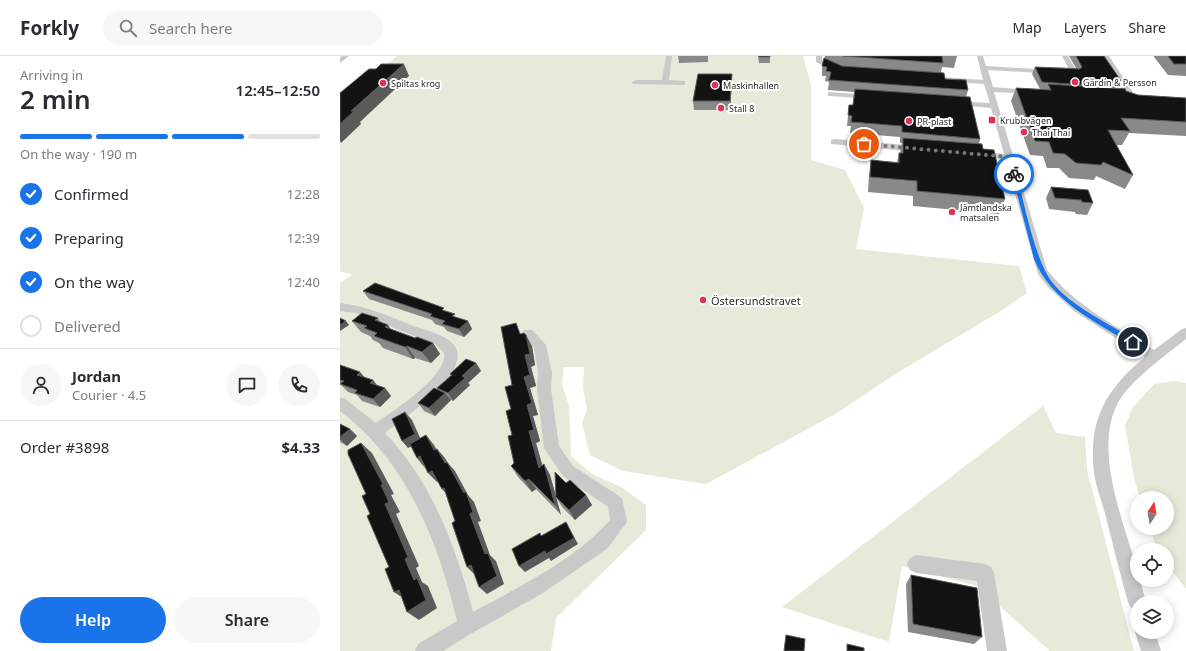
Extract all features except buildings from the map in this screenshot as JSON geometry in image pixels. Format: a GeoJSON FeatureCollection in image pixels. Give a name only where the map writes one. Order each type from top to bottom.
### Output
{"type":"FeatureCollection","features":[{"type":"Feature","properties":{"kind":"street"},"geometry":{"type":"LineString","coordinates":[[340,61],[346,56]]}},
{"type":"Feature","properties":{"kind":"street"},"geometry":{"type":"LineString","coordinates":[[665,82],[669,56]]}},
{"type":"Feature","properties":{"kind":"street"},"geometry":{"type":"LineString","coordinates":[[819,56],[818,61],[841,72],[849,72]]}},
{"type":"Feature","properties":{"kind":"street"},"geometry":{"type":"LineString","coordinates":[[980,56],[1037,259],[1042,271],[1051,285],[1069,302],[1154,357]]}},
{"type":"Feature","properties":{"kind":"street"},"geometry":{"type":"LineString","coordinates":[[984,68],[1075,73],[1065,56]]}},
{"type":"Feature","properties":{"kind":"street"},"geometry":{"type":"LineString","coordinates":[[1106,56],[1134,100],[1118,101],[1140,104]]}},
{"type":"Feature","properties":{"kind":"street"},"geometry":{"type":"LineString","coordinates":[[917,77],[1040,95]]}},
{"type":"Feature","properties":{"kind":"street"},"geometry":{"type":"LineString","coordinates":[[636,82],[682,83]]}},
{"type":"Feature","properties":{"kind":"street"},"geometry":{"type":"LineString","coordinates":[[831,94],[877,97]]}},
{"type":"Feature","properties":{"kind":"street"},"geometry":{"type":"LineString","coordinates":[[945,102],[994,106]]}},
{"type":"Feature","properties":{"kind":"street"},"geometry":{"type":"LineString","coordinates":[[834,138],[926,146]]}},
{"type":"Feature","properties":{"kind":"street"},"geometry":{"type":"LineString","coordinates":[[971,145],[1008,152]]}},
{"type":"Feature","properties":{"kind":"street"},"geometry":{"type":"LineString","coordinates":[[965,153],[1008,152]]}},
{"type":"Feature","properties":{"kind":"street"},"geometry":{"type":"LineString","coordinates":[[340,307],[358,309],[440,341],[449,348],[451,358],[442,377],[419,398],[375,432]]}},
{"type":"Feature","properties":{"kind":"street"},"geometry":{"type":"LineString","coordinates":[[1135,595],[1102,473],[1101,446],[1104,421],[1113,399],[1121,387],[1154,357],[1186,332]]}},
{"type":"Feature","properties":{"kind":"street"},"geometry":{"type":"LineString","coordinates":[[425,651],[467,625],[537,587],[602,542],[619,522],[616,503],[568,471],[552,448],[544,389],[546,372],[540,345],[528,333]]}},
{"type":"Feature","properties":{"kind":"street"},"geometry":{"type":"LineString","coordinates":[[340,403],[351,410],[375,432],[419,492],[442,540],[461,600],[467,625]]}},
{"type":"Feature","properties":{"kind":"street"},"geometry":{"type":"LineString","coordinates":[[916,564],[985,573],[998,651]]}},
{"type":"Feature","properties":{"kind":"street"},"geometry":{"type":"LineString","coordinates":[[1147,639],[1151,651]]}},
{"type":"Feature","properties":{"kind":"green space"},"geometry":{"type":"Polygon","coordinates":[[[397,56],[803,56],[811,85],[811,160],[845,170],[864,208],[856,249],[1019,266],[1027,293],[999,312],[892,376],[837,413],[706,484],[623,471],[590,455],[582,423],[587,410],[583,387],[584,367],[564,367],[562,384],[569,406],[571,456],[592,474],[621,487],[646,505],[646,530],[556,618],[551,651],[340,651],[340,283],[352,275],[340,271],[340,104],[397,56]]]}},
{"type":"Feature","properties":{"kind":"green space"},"geometry":{"type":"Polygon","coordinates":[[[1174,381],[1186,383],[1186,589],[1174,573],[1174,543],[1155,543],[1152,535],[1174,535],[1174,491],[1138,491],[1134,478],[1125,426],[1133,407],[1154,384],[1174,381]]]}},
{"type":"Feature","properties":{"kind":"green space"},"geometry":{"type":"Polygon","coordinates":[[[1043,406],[1056,433],[1085,437],[1087,470],[1134,651],[1050,651],[977,586],[902,566],[889,642],[782,607],[1043,406]]]}},
{"type":"Feature","properties":{"kind":"way so far"},"geometry":{"type":"LineString","coordinates":[[864,144],[1009,157],[1014,174]]}},
{"type":"Feature","properties":{"kind":"place","name":"Gärdin & Persson"},"geometry":{"type":"Point","coordinates":[1075,82]}},
{"type":"Feature","properties":{"kind":"place","name":"Spiltas krog"},"geometry":{"type":"Point","coordinates":[383,83]}},
{"type":"Feature","properties":{"kind":"place","name":"Maskinhallen"},"geometry":{"type":"Point","coordinates":[715,85]}},
{"type":"Feature","properties":{"kind":"place","name":"Stall 8"},"geometry":{"type":"Point","coordinates":[721,108]}},
{"type":"Feature","properties":{"kind":"place","name":"Krubbvägen"},"geometry":{"type":"Point","coordinates":[992,120]}},
{"type":"Feature","properties":{"kind":"place","name":"PR-plast"},"geometry":{"type":"Point","coordinates":[909,121]}},
{"type":"Feature","properties":{"kind":"place","name":"Thai Thai"},"geometry":{"type":"Point","coordinates":[1024,132]}},
{"type":"Feature","properties":{"kind":"place","name":"Jämtlandska matsalen"},"geometry":{"type":"Point","coordinates":[952,212]}},
{"type":"Feature","properties":{"kind":"place","name":"Östersundstravet"},"geometry":{"type":"Point","coordinates":[703,300]}},
{"type":"Feature","properties":{"kind":"route"},"geometry":{"type":"LineString","coordinates":[[1014,174],[1037,259],[1042,271],[1051,285],[1069,302],[1133,342]]}}]}
